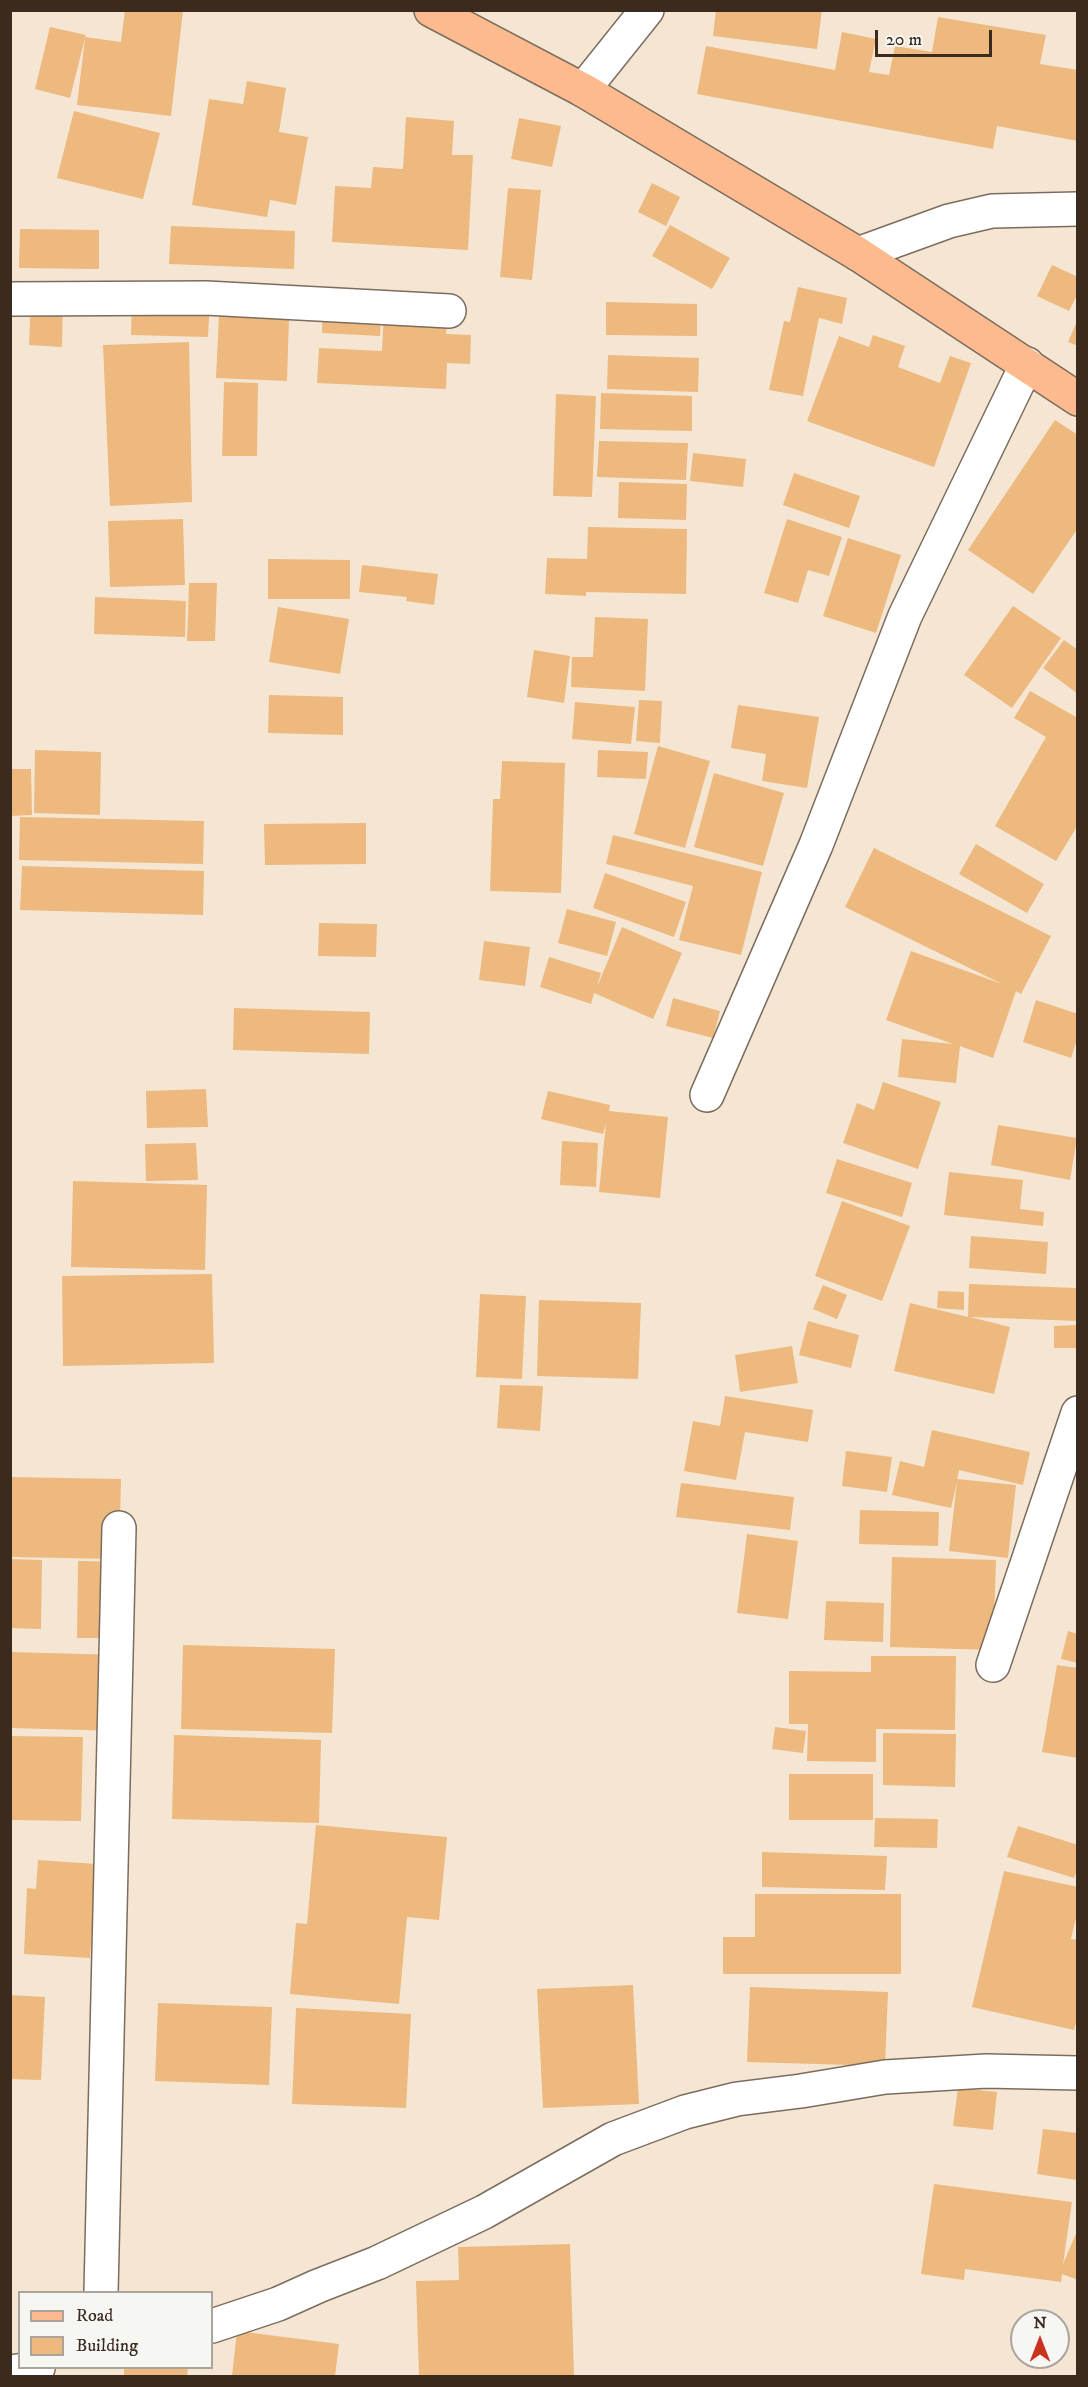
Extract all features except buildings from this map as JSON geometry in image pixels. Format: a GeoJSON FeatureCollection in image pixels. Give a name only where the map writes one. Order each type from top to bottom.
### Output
{"type":"FeatureCollection","features":[{"type":"Feature","properties":{"kind":"main road"},"geometry":{"type":"LineString","coordinates":[[431,10],[583,90],[858,254],[1077,399]]}},
{"type":"Feature","properties":{"kind":"street"},"geometry":{"type":"LineString","coordinates":[[583,90],[647,10]]}},
{"type":"Feature","properties":{"kind":"street"},"geometry":{"type":"LineString","coordinates":[[858,254],[949,221],[992,211],[1077,208]]}},
{"type":"Feature","properties":{"kind":"street"},"geometry":{"type":"LineString","coordinates":[[10,299],[206,298],[449,311]]}},
{"type":"Feature","properties":{"kind":"street"},"geometry":{"type":"LineString","coordinates":[[707,1095],[816,845],[905,616],[1027,364]]}},
{"type":"Feature","properties":{"kind":"street"},"geometry":{"type":"LineString","coordinates":[[993,1665],[1077,1413]]}},
{"type":"Feature","properties":{"kind":"street"},"geometry":{"type":"LineString","coordinates":[[101,2291],[119,1528]]}},
{"type":"Feature","properties":{"kind":"street"},"geometry":{"type":"LineString","coordinates":[[213,2326],[278,2304],[377,2263],[484,2211],[613,2139],[685,2112],[736,2099],[885,2077],[986,2071],[1077,2073]]}},
{"type":"Feature","properties":{"kind":"street"},"geometry":{"type":"LineString","coordinates":[[10,2372],[27,2369]]}}]}
